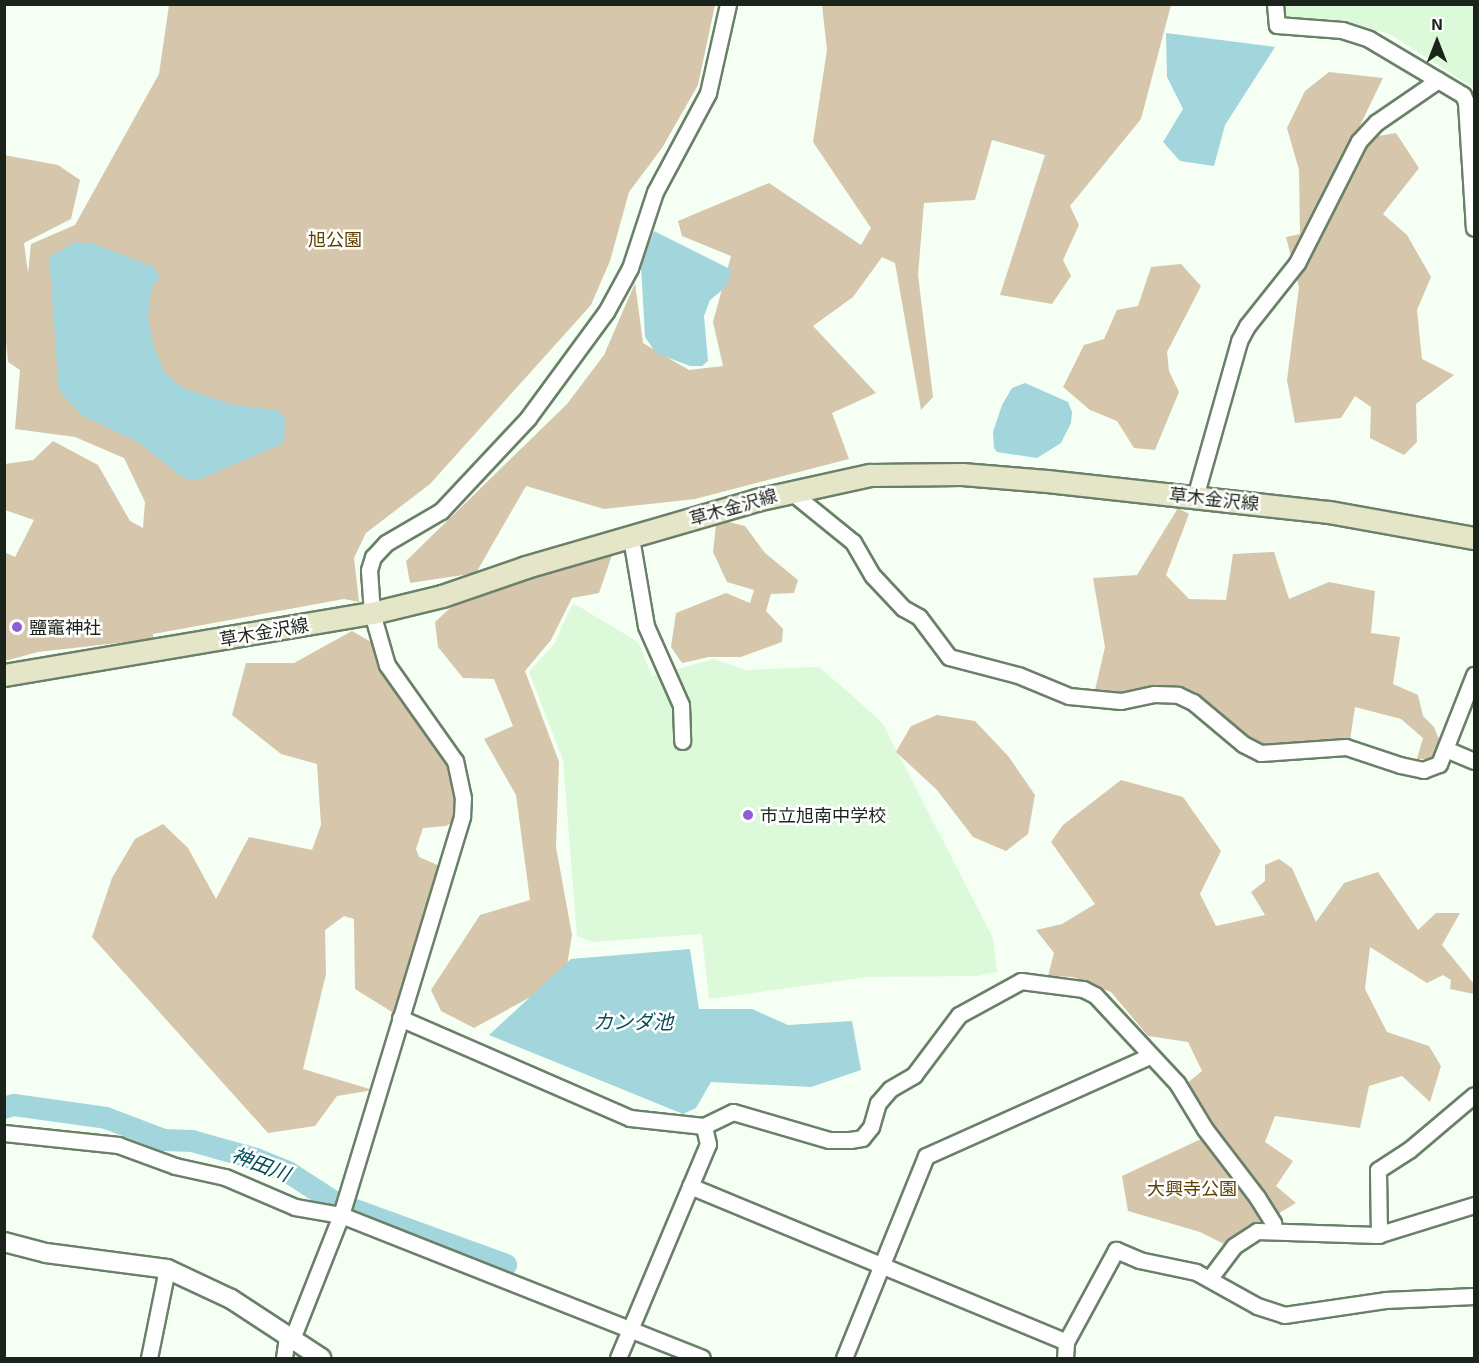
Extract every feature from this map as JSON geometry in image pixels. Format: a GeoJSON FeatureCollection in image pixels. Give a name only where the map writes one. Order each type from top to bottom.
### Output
{"type":"FeatureCollection","features":[{"type":"Feature","properties":{"kind":"main road","name":"草木金沢線"},"geometry":{"type":"LineString","coordinates":[[4,675],[372,614],[790,491],[870,475],[922,473],[1047,481],[1329,512],[1474,538]]}},
{"type":"Feature","properties":{"kind":"street"},"geometry":{"type":"LineString","coordinates":[[284,1359],[290,1338],[341,1215],[462,816],[463,798],[455,761],[387,665],[372,614],[369,570],[373,557],[386,543],[441,511],[528,418],[606,312],[630,268],[655,192],[708,93],[728,4]]}},
{"type":"Feature","properties":{"kind":"street"},"geometry":{"type":"LineString","coordinates":[[1275,4],[1277,26],[1342,30],[1369,39],[1470,102],[1474,228]]}},
{"type":"Feature","properties":{"kind":"street"},"geometry":{"type":"LineString","coordinates":[[1195,497],[1247,326],[1297,263],[1359,141],[1377,122],[1438,80]]}},
{"type":"Feature","properties":{"kind":"street"},"geometry":{"type":"LineString","coordinates":[[790,491],[853,542],[873,576],[903,608],[919,617],[942,653],[959,662],[1018,675],[1069,696],[1121,702],[1154,694],[1178,696],[1193,702],[1243,744],[1261,753],[1346,747],[1384,761],[1423,770],[1439,764],[1448,750],[1474,675]]}},
{"type":"Feature","properties":{"kind":"street"},"geometry":{"type":"LineString","coordinates":[[631,538],[646,626],[681,705],[682,741]]}},
{"type":"Feature","properties":{"kind":"street"},"geometry":{"type":"LineString","coordinates":[[1448,750],[1474,761]]}},
{"type":"Feature","properties":{"kind":"street"},"geometry":{"type":"LineString","coordinates":[[400,1018],[630,1118],[704,1126],[733,1112],[829,1140],[862,1138],[871,1127],[878,1103],[890,1089],[914,1075],[946,1028],[959,1015],[1021,981],[1089,992],[1187,1096],[1205,1129],[1257,1197],[1273,1223],[1272,1230]]}},
{"type":"Feature","properties":{"kind":"street"},"geometry":{"type":"LineString","coordinates":[[844,1359],[926,1156],[1150,1056]]}},
{"type":"Feature","properties":{"kind":"street"},"geometry":{"type":"LineString","coordinates":[[1379,1235],[1378,1170],[1409,1150],[1474,1095]]}},
{"type":"Feature","properties":{"kind":"street"},"geometry":{"type":"LineString","coordinates":[[618,1359],[708,1144],[704,1126]]}},
{"type":"Feature","properties":{"kind":"street"},"geometry":{"type":"LineString","coordinates":[[4,1133],[118,1145],[175,1166],[246,1184],[295,1207],[341,1215],[702,1359]]}},
{"type":"Feature","properties":{"kind":"street"},"geometry":{"type":"LineString","coordinates":[[690,1186],[1066,1342]]}},
{"type":"Feature","properties":{"kind":"street"},"geometry":{"type":"LineString","coordinates":[[1210,1278],[1239,1242],[1257,1231],[1379,1235],[1474,1205]]}},
{"type":"Feature","properties":{"kind":"street"},"geometry":{"type":"LineString","coordinates":[[4,1242],[46,1253],[167,1269],[208,1287],[321,1359]]}},
{"type":"Feature","properties":{"kind":"street"},"geometry":{"type":"LineString","coordinates":[[1065,1359],[1066,1342],[1116,1250],[1139,1260],[1210,1278],[1257,1306],[1284,1315],[1385,1300],[1474,1296]]}},
{"type":"Feature","properties":{"kind":"street"},"geometry":{"type":"LineString","coordinates":[[149,1359],[167,1269]]}},
{"type":"Feature","properties":{"kind":"shaded area"},"geometry":{"type":"Polygon","coordinates":[[[1280,5],[1474,5],[1474,88],[1388,33],[1315,21],[1284,21],[1280,5]]]}},
{"type":"Feature","properties":{"kind":"shaded area","name":"市立旭南中学校"},"geometry":{"type":"Polygon","coordinates":[[[573,603],[638,642],[652,676],[714,659],[745,670],[819,667],[854,697],[883,724],[993,938],[997,972],[976,976],[868,977],[709,999],[702,934],[592,942],[577,936],[563,760],[529,672],[554,644],[573,603]]]}},
{"type":"Feature","properties":{"kind":"green space","name":"旭公園"},"geometry":{"type":"Polygon","coordinates":[[[169,5],[715,5],[698,85],[662,148],[629,192],[610,261],[591,305],[430,484],[366,533],[354,558],[359,602],[344,599],[153,634],[153,639],[38,652],[5,661],[4,552],[15,557],[34,520],[5,510],[5,464],[33,460],[53,441],[98,465],[130,521],[143,528],[145,502],[124,458],[75,437],[15,429],[20,370],[8,362],[5,332],[4,155],[58,165],[80,180],[71,219],[24,243],[28,273],[31,244],[75,225],[159,74],[169,5]]]}},
{"type":"Feature","properties":{"kind":"green space"},"geometry":{"type":"Polygon","coordinates":[[[822,5],[1171,5],[1141,119],[1070,206],[1079,225],[1063,260],[1071,276],[1052,304],[1000,295],[1045,155],[992,140],[975,200],[924,203],[918,275],[933,397],[921,410],[895,263],[882,257],[853,297],[813,326],[876,393],[832,413],[849,459],[695,499],[604,509],[526,486],[476,573],[410,583],[406,561],[567,404],[604,355],[635,283],[643,343],[689,370],[723,366],[713,322],[731,256],[682,236],[678,221],[769,183],[861,245],[871,228],[813,142],[827,50],[822,5]]]}},
{"type":"Feature","properties":{"kind":"green space"},"geometry":{"type":"Polygon","coordinates":[[[1329,72],[1383,78],[1353,140],[1396,133],[1419,168],[1383,214],[1407,235],[1431,277],[1417,310],[1422,359],[1454,375],[1416,404],[1417,442],[1404,455],[1370,438],[1371,407],[1355,396],[1341,418],[1295,423],[1287,380],[1299,287],[1286,237],[1300,234],[1299,170],[1287,128],[1305,91],[1329,72]]]}},
{"type":"Feature","properties":{"kind":"green space"},"geometry":{"type":"Polygon","coordinates":[[[1181,264],[1201,286],[1167,352],[1169,371],[1179,392],[1155,450],[1134,448],[1117,421],[1090,410],[1063,387],[1084,345],[1104,339],[1117,310],[1138,306],[1151,267],[1181,264]]]}},
{"type":"Feature","properties":{"kind":"green space"},"geometry":{"type":"Polygon","coordinates":[[[1178,508],[1189,514],[1166,575],[1189,599],[1226,600],[1233,554],[1274,552],[1289,599],[1329,582],[1375,591],[1371,633],[1400,637],[1393,684],[1418,695],[1423,716],[1434,727],[1442,747],[1435,759],[1417,759],[1423,738],[1401,719],[1355,707],[1350,740],[1283,747],[1251,743],[1199,696],[1166,686],[1122,693],[1095,690],[1105,647],[1093,578],[1137,575],[1178,508]]]}},
{"type":"Feature","properties":{"kind":"green space"},"geometry":{"type":"Polygon","coordinates":[[[725,521],[745,526],[765,553],[798,580],[794,593],[771,594],[766,611],[783,629],[782,642],[741,657],[709,657],[682,663],[671,647],[676,613],[726,593],[750,603],[754,590],[727,582],[713,552],[716,525],[725,521]]]}},
{"type":"Feature","properties":{"kind":"green space"},"geometry":{"type":"Polygon","coordinates":[[[612,555],[599,593],[572,598],[551,640],[525,671],[559,762],[556,847],[572,935],[565,978],[474,1028],[441,1011],[431,990],[480,915],[530,900],[516,795],[484,739],[513,726],[494,679],[463,678],[438,647],[435,622],[463,596],[612,555]]]}},
{"type":"Feature","properties":{"kind":"green space"},"geometry":{"type":"Polygon","coordinates":[[[352,631],[373,643],[383,669],[441,746],[454,787],[456,820],[446,826],[423,828],[416,849],[419,857],[442,867],[397,1015],[355,989],[354,919],[344,916],[325,930],[326,974],[303,1069],[373,1090],[337,1096],[315,1126],[268,1133],[92,937],[112,878],[135,839],[163,824],[188,848],[216,899],[249,837],[312,850],[321,825],[317,764],[281,754],[232,715],[246,663],[294,663],[352,631]]]}},
{"type":"Feature","properties":{"kind":"green space"},"geometry":{"type":"Polygon","coordinates":[[[937,715],[975,721],[1009,757],[1035,795],[1028,834],[1006,851],[973,837],[937,790],[896,752],[911,726],[937,715]]]}},
{"type":"Feature","properties":{"kind":"green space","name":"大興寺公園"},"geometry":{"type":"Polygon","coordinates":[[[1121,780],[1183,797],[1221,851],[1200,894],[1216,926],[1265,915],[1251,892],[1265,881],[1265,865],[1279,859],[1292,868],[1316,922],[1344,883],[1378,872],[1418,930],[1436,913],[1460,913],[1442,945],[1474,984],[1474,994],[1450,989],[1451,980],[1443,975],[1427,983],[1370,947],[1365,989],[1387,1032],[1429,1046],[1441,1066],[1430,1102],[1402,1076],[1369,1086],[1360,1128],[1275,1116],[1265,1142],[1293,1161],[1276,1186],[1296,1203],[1226,1245],[1200,1232],[1128,1211],[1122,1176],[1201,1139],[1254,1190],[1186,1084],[1202,1071],[1188,1042],[1148,1036],[1111,992],[1073,977],[1048,976],[1054,953],[1036,930],[1062,924],[1095,904],[1051,842],[1063,825],[1121,780]]]}},
{"type":"Feature","properties":{"kind":"water"},"geometry":{"type":"Polygon","coordinates":[[[1166,33],[1275,47],[1225,125],[1214,166],[1180,161],[1163,142],[1183,109],[1167,77],[1166,33]]]}},
{"type":"Feature","properties":{"kind":"water"},"geometry":{"type":"Polygon","coordinates":[[[654,231],[732,270],[726,287],[710,300],[704,316],[708,361],[702,366],[690,366],[656,353],[645,337],[641,265],[654,231]]]}},
{"type":"Feature","properties":{"kind":"water"},"geometry":{"type":"Polygon","coordinates":[[[75,242],[93,244],[153,266],[160,277],[152,287],[148,317],[153,344],[164,372],[183,388],[234,405],[278,410],[285,419],[284,443],[198,480],[183,478],[138,442],[83,416],[59,391],[49,257],[75,242]]]}},
{"type":"Feature","properties":{"kind":"water"},"geometry":{"type":"Polygon","coordinates":[[[1025,383],[1068,402],[1072,412],[1071,423],[1061,443],[1037,458],[997,452],[994,448],[993,432],[1002,405],[1012,388],[1025,383]]]}},
{"type":"Feature","properties":{"kind":"water","name":"カンダ池"},"geometry":{"type":"Polygon","coordinates":[[[690,949],[699,1009],[752,1009],[788,1025],[852,1021],[861,1070],[811,1087],[711,1082],[696,1108],[683,1114],[489,1035],[571,959],[690,949]]]}},
{"type":"Feature","properties":{"kind":"waterway","name":"神田川"},"geometry":{"type":"LineString","coordinates":[[4,1108],[14,1105],[106,1118],[164,1140],[192,1141],[256,1159],[288,1172],[336,1203],[506,1265]]}},
{"type":"Feature","properties":{"kind":"place","name":"鹽竈神社"},"geometry":{"type":"Point","coordinates":[17,627]}},
{"type":"Feature","properties":{"kind":"place","name":"市立旭南中学校"},"geometry":{"type":"Point","coordinates":[748,815]}}]}
